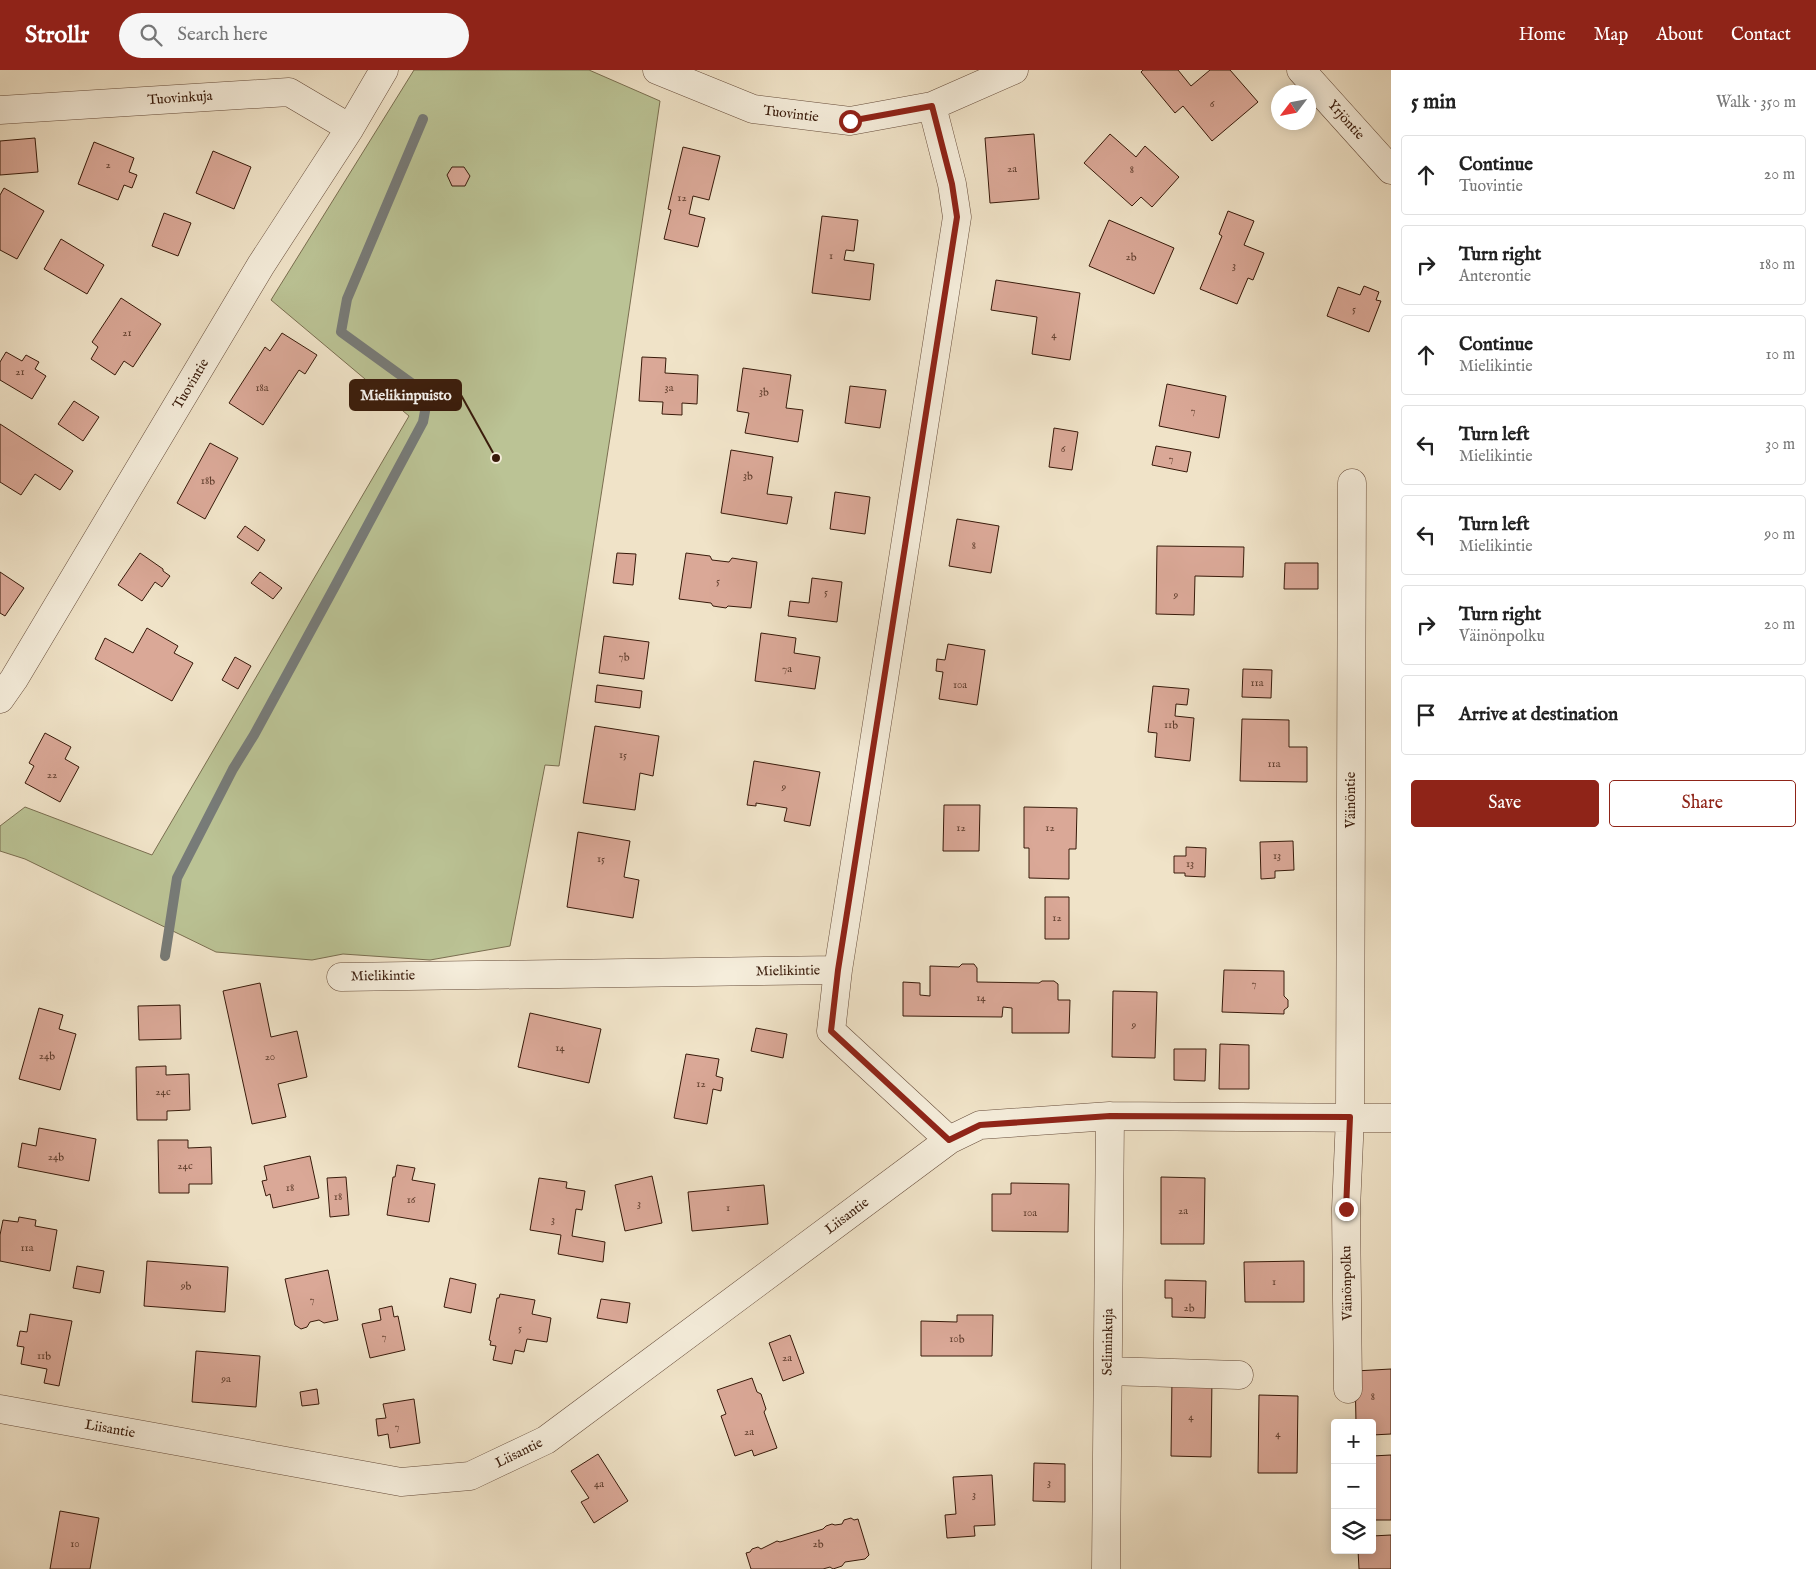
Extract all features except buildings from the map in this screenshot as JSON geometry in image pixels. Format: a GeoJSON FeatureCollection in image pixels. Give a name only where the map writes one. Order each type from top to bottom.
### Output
{"type":"FeatureCollection","features":[{"type":"Feature","properties":{"kind":"street","name":"Tuovintie"},"geometry":{"type":"LineString","coordinates":[[0,699],[14,679],[261,265],[350,128],[384,70]]}},
{"type":"Feature","properties":{"kind":"street","name":"Tuovintie"},"geometry":{"type":"LineString","coordinates":[[657,70],[752,109],[850,121],[932,106],[1014,70]]}},
{"type":"Feature","properties":{"kind":"street","name":"Yrjöntie"},"geometry":{"type":"LineString","coordinates":[[1301,70],[1391,170]]}},
{"type":"Feature","properties":{"kind":"street","name":"Tuovinkuja"},"geometry":{"type":"LineString","coordinates":[[0,110],[289,92],[350,128]]}},
{"type":"Feature","properties":{"kind":"street"},"geometry":{"type":"LineString","coordinates":[[838,970],[957,217],[952,184],[932,106]]}},
{"type":"Feature","properties":{"kind":"street","name":"Väinöntie"},"geometry":{"type":"LineString","coordinates":[[1350,1117],[1352,483]]}},
{"type":"Feature","properties":{"kind":"street","name":"Mielikintie"},"geometry":{"type":"LineString","coordinates":[[341,977],[838,970],[831,1031],[949,1140]]}},
{"type":"Feature","properties":{"kind":"street"},"geometry":{"type":"LineString","coordinates":[[949,1140],[980,1125],[1110,1116],[1391,1118]]}},
{"type":"Feature","properties":{"kind":"street","name":"Seliminkuja"},"geometry":{"type":"LineString","coordinates":[[1106,1569],[1110,1116]]}},
{"type":"Feature","properties":{"kind":"street","name":"Väinönpolku"},"geometry":{"type":"LineString","coordinates":[[1348,1389],[1346,1209],[1350,1117]]}},
{"type":"Feature","properties":{"kind":"street","name":"Liisantie"},"geometry":{"type":"LineString","coordinates":[[0,1409],[400,1482],[470,1476],[546,1440],[949,1140]]}},
{"type":"Feature","properties":{"kind":"street"},"geometry":{"type":"LineString","coordinates":[[1108,1371],[1239,1375]]}},
{"type":"Feature","properties":{"kind":"green space"},"geometry":{"type":"Polygon","coordinates":[[[414,70],[589,70],[660,101],[559,766],[545,765],[510,946],[430,960],[343,954],[312,960],[216,952],[25,859],[0,851],[0,826],[25,807],[152,855],[409,416],[271,300],[414,70]]]}},
{"type":"Feature","properties":{"kind":"waterway"},"geometry":{"type":"LineString","coordinates":[[165,956],[177,878],[233,769],[254,735],[423,422],[428,395],[341,332],[347,299],[423,119]]}},
{"type":"Feature","properties":{"kind":"place","name":"Mielikinpuisto"},"geometry":{"type":"Point","coordinates":[496,458]}},
{"type":"Feature","properties":{"kind":"route"},"geometry":{"type":"LineString","coordinates":[[850,121],[932,106],[952,184],[957,217],[838,970],[831,1031],[949,1140],[980,1125],[1110,1116],[1350,1117],[1346,1209]]}}]}
